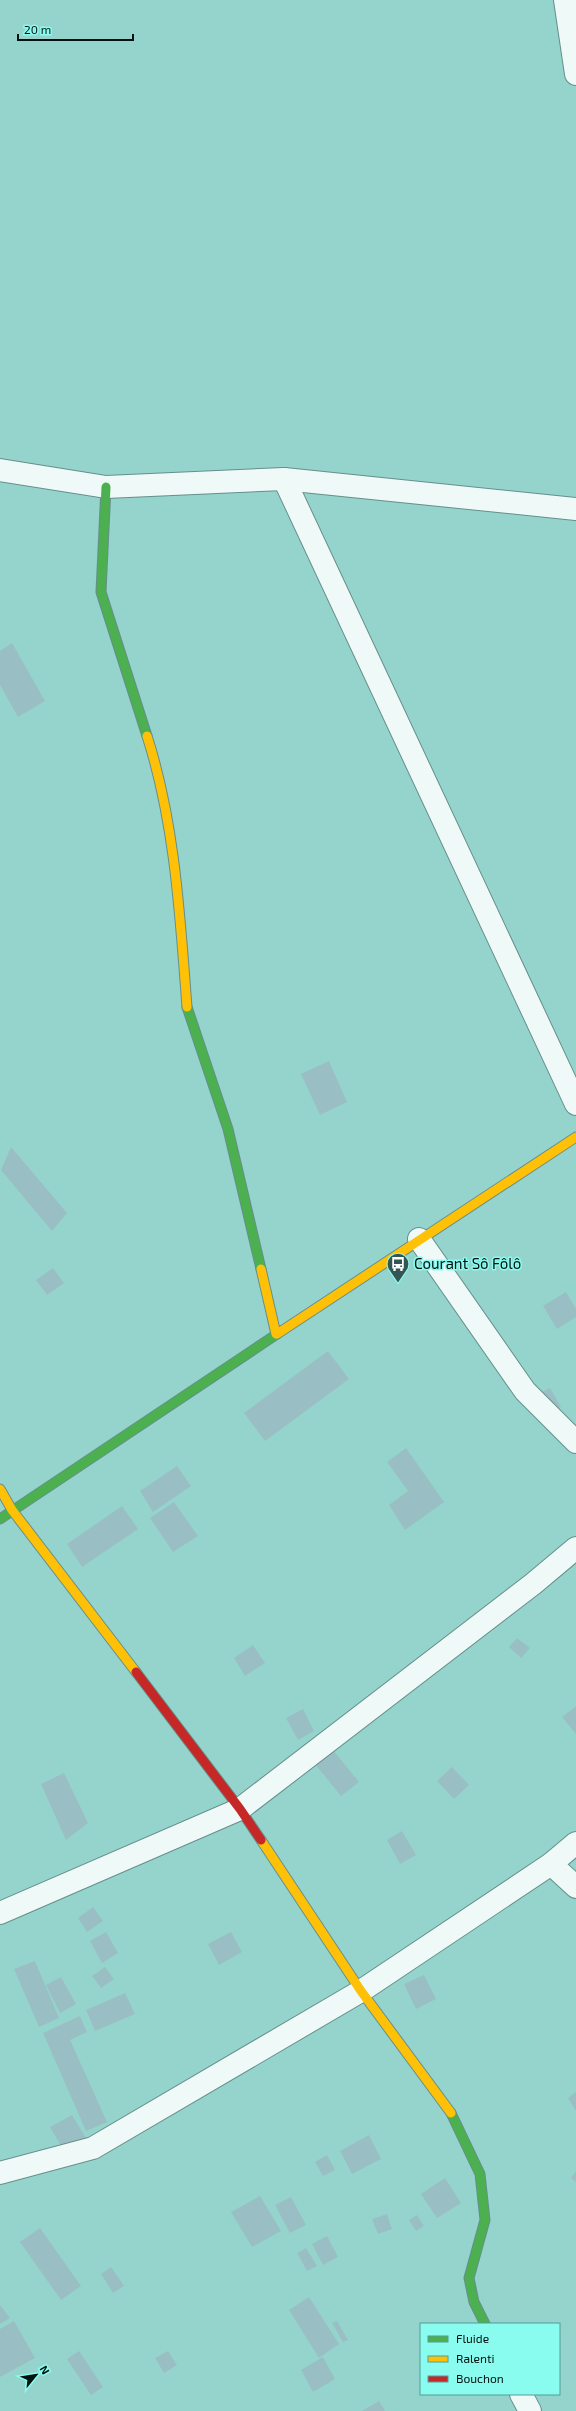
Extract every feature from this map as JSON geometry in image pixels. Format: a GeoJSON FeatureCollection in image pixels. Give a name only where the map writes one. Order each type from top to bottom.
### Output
{"type":"FeatureCollection","features":[{"type":"Feature","properties":{"kind":"street"},"geometry":{"type":"LineString","coordinates":[[565,0],[576,74]]}},
{"type":"Feature","properties":{"kind":"street"},"geometry":{"type":"LineString","coordinates":[[0,470],[106,487],[284,479],[576,509]]}},
{"type":"Feature","properties":{"kind":"street"},"geometry":{"type":"LineString","coordinates":[[284,479],[576,1104]]}},
{"type":"Feature","properties":{"kind":"street"},"geometry":{"type":"LineString","coordinates":[[106,487],[101,592],[156,764],[177,882],[187,1010],[228,1129],[276,1334]]}},
{"type":"Feature","properties":{"kind":"street"},"geometry":{"type":"LineString","coordinates":[[0,1518],[419,1239],[576,1138]]}},
{"type":"Feature","properties":{"kind":"street"},"geometry":{"type":"LineString","coordinates":[[419,1239],[525,1391],[576,1442]]}},
{"type":"Feature","properties":{"kind":"street"},"geometry":{"type":"LineString","coordinates":[[0,1489],[12,1510],[240,1809],[361,1991],[450,2111],[480,2174],[485,2220],[469,2278],[474,2302],[484,2323]]}},
{"type":"Feature","properties":{"kind":"street"},"geometry":{"type":"LineString","coordinates":[[0,1913],[240,1809],[533,1584],[576,1548]]}},
{"type":"Feature","properties":{"kind":"street"},"geometry":{"type":"LineString","coordinates":[[0,2172],[93,2148],[361,1991],[551,1864],[576,1843]]}},
{"type":"Feature","properties":{"kind":"street"},"geometry":{"type":"LineString","coordinates":[[551,1864],[576,1887]]}},
{"type":"Feature","properties":{"kind":"street"},"geometry":{"type":"LineString","coordinates":[[522,2395],[530,2411]]}},
{"type":"Feature","properties":{"kind":"building"},"geometry":{"type":"Polygon","coordinates":[[[12,643],[45,701],[18,717],[0,685],[0,651],[12,643]]]}},
{"type":"Feature","properties":{"kind":"building"},"geometry":{"type":"Polygon","coordinates":[[[329,1061],[347,1102],[320,1115],[301,1074],[329,1061]]]}},
{"type":"Feature","properties":{"kind":"building"},"geometry":{"type":"Polygon","coordinates":[[[11,1147],[67,1213],[52,1231],[1,1170],[11,1147]]]}},
{"type":"Feature","properties":{"kind":"building"},"geometry":{"type":"Polygon","coordinates":[[[53,1268],[64,1283],[47,1295],[36,1280],[53,1268]]]}},
{"type":"Feature","properties":{"kind":"building"},"geometry":{"type":"Polygon","coordinates":[[[566,1292],[576,1309],[576,1317],[557,1329],[543,1306],[566,1292]]]}},
{"type":"Feature","properties":{"kind":"building"},"geometry":{"type":"Polygon","coordinates":[[[328,1351],[349,1379],[265,1441],[244,1413],[328,1351]]]}},
{"type":"Feature","properties":{"kind":"building"},"geometry":{"type":"Polygon","coordinates":[[[550,1388],[561,1407],[549,1413],[538,1394],[550,1388]]]}},
{"type":"Feature","properties":{"kind":"building"},"geometry":{"type":"Polygon","coordinates":[[[406,1448],[444,1502],[405,1530],[389,1505],[408,1491],[387,1462],[406,1448]]]}},
{"type":"Feature","properties":{"kind":"building"},"geometry":{"type":"Polygon","coordinates":[[[177,1466],[191,1486],[153,1512],[140,1491],[177,1466]]]}},
{"type":"Feature","properties":{"kind":"building"},"geometry":{"type":"Polygon","coordinates":[[[174,1502],[198,1536],[173,1552],[150,1518],[174,1502]]]}},
{"type":"Feature","properties":{"kind":"building"},"geometry":{"type":"Polygon","coordinates":[[[122,1506],[138,1529],[82,1567],[67,1544],[122,1506]]]}},
{"type":"Feature","properties":{"kind":"building"},"geometry":{"type":"Polygon","coordinates":[[[517,1638],[530,1648],[521,1658],[509,1647],[517,1638]]]}},
{"type":"Feature","properties":{"kind":"building"},"geometry":{"type":"Polygon","coordinates":[[[253,1645],[265,1663],[245,1676],[234,1658],[253,1645]]]}},
{"type":"Feature","properties":{"kind":"building"},"geometry":{"type":"Polygon","coordinates":[[[576,1706],[576,1734],[562,1717],[576,1706]]]}},
{"type":"Feature","properties":{"kind":"building"},"geometry":{"type":"Polygon","coordinates":[[[303,1709],[314,1731],[298,1740],[286,1718],[303,1709]]]}},
{"type":"Feature","properties":{"kind":"building"},"geometry":{"type":"Polygon","coordinates":[[[332,1749],[359,1782],[341,1796],[315,1764],[332,1749]]]}},
{"type":"Feature","properties":{"kind":"building"},"geometry":{"type":"Polygon","coordinates":[[[452,1767],[469,1785],[454,1799],[437,1781],[452,1767]]]}},
{"type":"Feature","properties":{"kind":"building"},"geometry":{"type":"Polygon","coordinates":[[[64,1773],[88,1823],[66,1840],[41,1784],[64,1773]]]}},
{"type":"Feature","properties":{"kind":"building"},"geometry":{"type":"Polygon","coordinates":[[[402,1831],[416,1855],[400,1864],[387,1840],[402,1831]]]}},
{"type":"Feature","properties":{"kind":"building"},"geometry":{"type":"Polygon","coordinates":[[[93,1907],[103,1921],[87,1932],[78,1918],[93,1907]]]}},
{"type":"Feature","properties":{"kind":"building"},"geometry":{"type":"Polygon","coordinates":[[[106,1932],[118,1953],[102,1963],[90,1941],[106,1932]]]}},
{"type":"Feature","properties":{"kind":"building"},"geometry":{"type":"Polygon","coordinates":[[[231,1932],[242,1952],[219,1965],[208,1944],[231,1932]]]}},
{"type":"Feature","properties":{"kind":"building"},"geometry":{"type":"Polygon","coordinates":[[[35,1961],[59,2018],[39,2027],[14,1969],[35,1961]]]}},
{"type":"Feature","properties":{"kind":"building"},"geometry":{"type":"Polygon","coordinates":[[[105,1967],[114,1979],[101,1988],[92,1976],[105,1967]]]}},
{"type":"Feature","properties":{"kind":"building"},"geometry":{"type":"Polygon","coordinates":[[[424,1975],[436,1999],[416,2009],[404,1984],[424,1975]]]}},
{"type":"Feature","properties":{"kind":"building"},"geometry":{"type":"Polygon","coordinates":[[[61,1977],[76,2004],[60,2013],[46,1985],[61,1977]]]}},
{"type":"Feature","properties":{"kind":"building"},"geometry":{"type":"Polygon","coordinates":[[[125,1993],[135,2014],[95,2031],[86,2010],[125,1993]]]}},
{"type":"Feature","properties":{"kind":"building"},"geometry":{"type":"Polygon","coordinates":[[[80,2016],[87,2032],[70,2040],[107,2122],[86,2131],[43,2033],[80,2016]]]}},
{"type":"Feature","properties":{"kind":"building"},"geometry":{"type":"Polygon","coordinates":[[[576,2092],[576,2111],[568,2098],[576,2092]]]}},
{"type":"Feature","properties":{"kind":"building"},"geometry":{"type":"Polygon","coordinates":[[[72,2115],[86,2138],[64,2151],[50,2127],[72,2115]]]}},
{"type":"Feature","properties":{"kind":"building"},"geometry":{"type":"Polygon","coordinates":[[[369,2135],[381,2159],[352,2174],[340,2151],[369,2135]]]}},
{"type":"Feature","properties":{"kind":"building"},"geometry":{"type":"Polygon","coordinates":[[[327,2155],[335,2170],[323,2176],[315,2162],[327,2155]]]}},
{"type":"Feature","properties":{"kind":"building"},"geometry":{"type":"Polygon","coordinates":[[[576,2171],[576,2182],[571,2178],[576,2171]]]}},
{"type":"Feature","properties":{"kind":"building"},"geometry":{"type":"Polygon","coordinates":[[[445,2178],[461,2203],[437,2218],[421,2194],[445,2178]]]}},
{"type":"Feature","properties":{"kind":"building"},"geometry":{"type":"Polygon","coordinates":[[[260,2196],[281,2231],[252,2247],[231,2212],[260,2196]]]}},
{"type":"Feature","properties":{"kind":"building"},"geometry":{"type":"Polygon","coordinates":[[[291,2197],[306,2225],[290,2233],[275,2205],[291,2197]]]}},
{"type":"Feature","properties":{"kind":"building"},"geometry":{"type":"Polygon","coordinates":[[[387,2214],[392,2229],[378,2234],[372,2219],[387,2214]]]}},
{"type":"Feature","properties":{"kind":"building"},"geometry":{"type":"Polygon","coordinates":[[[417,2215],[424,2226],[416,2231],[409,2220],[417,2215]]]}},
{"type":"Feature","properties":{"kind":"building"},"geometry":{"type":"Polygon","coordinates":[[[40,2228],[81,2286],[61,2300],[20,2242],[40,2228]]]}},
{"type":"Feature","properties":{"kind":"building"},"geometry":{"type":"Polygon","coordinates":[[[327,2236],[338,2257],[323,2265],[312,2244],[327,2236]]]}},
{"type":"Feature","properties":{"kind":"building"},"geometry":{"type":"Polygon","coordinates":[[[306,2248],[317,2266],[307,2271],[297,2253],[306,2248]]]}},
{"type":"Feature","properties":{"kind":"building"},"geometry":{"type":"Polygon","coordinates":[[[111,2267],[124,2286],[113,2293],[101,2274],[111,2267]]]}},
{"type":"Feature","properties":{"kind":"building"},"geometry":{"type":"Polygon","coordinates":[[[309,2297],[339,2344],[319,2358],[289,2310],[309,2297]]]}},
{"type":"Feature","properties":{"kind":"building"},"geometry":{"type":"Polygon","coordinates":[[[0,2305],[10,2318],[0,2324],[0,2305]]]}},
{"type":"Feature","properties":{"kind":"building"},"geometry":{"type":"Polygon","coordinates":[[[14,2321],[35,2358],[0,2377],[0,2329],[14,2321]]]}},
{"type":"Feature","properties":{"kind":"building"},"geometry":{"type":"Polygon","coordinates":[[[337,2321],[348,2340],[343,2342],[332,2323],[337,2321]]]}},
{"type":"Feature","properties":{"kind":"building"},"geometry":{"type":"Polygon","coordinates":[[[79,2351],[103,2387],[91,2395],[67,2359],[79,2351]]]}},
{"type":"Feature","properties":{"kind":"building"},"geometry":{"type":"Polygon","coordinates":[[[168,2351],[177,2365],[164,2373],[155,2358],[168,2351]]]}},
{"type":"Feature","properties":{"kind":"building"},"geometry":{"type":"Polygon","coordinates":[[[323,2357],[335,2379],[313,2392],[301,2370],[323,2357]]]}},
{"type":"Feature","properties":{"kind":"building"},"geometry":{"type":"Polygon","coordinates":[[[379,2401],[385,2411],[362,2411],[379,2401]]]}},
{"type":"Feature","properties":{"kind":"traffic: fast"},"geometry":{"type":"LineString","coordinates":[[106,487],[101,592],[147,736]]}},
{"type":"Feature","properties":{"kind":"traffic: fast"},"geometry":{"type":"LineString","coordinates":[[187,1007],[228,1129],[261,1269]]}},
{"type":"Feature","properties":{"kind":"traffic: fast"},"geometry":{"type":"LineString","coordinates":[[0,1519],[277,1334]]}},
{"type":"Feature","properties":{"kind":"traffic: fast"},"geometry":{"type":"LineString","coordinates":[[451,2113],[480,2174],[485,2220],[469,2278],[474,2302],[484,2323]]}},
{"type":"Feature","properties":{"kind":"traffic: slow"},"geometry":{"type":"LineString","coordinates":[[147,736],[164,802],[170,836],[179,904],[187,1007]]}},
{"type":"Feature","properties":{"kind":"traffic: slow"},"geometry":{"type":"LineString","coordinates":[[277,1334],[576,1137]]}},
{"type":"Feature","properties":{"kind":"traffic: slow"},"geometry":{"type":"LineString","coordinates":[[261,1269],[276,1334]]}},
{"type":"Feature","properties":{"kind":"traffic: slow"},"geometry":{"type":"LineString","coordinates":[[0,1489],[12,1510],[136,1672]]}},
{"type":"Feature","properties":{"kind":"traffic: slow"},"geometry":{"type":"LineString","coordinates":[[261,1840],[361,1991],[451,2113]]}},
{"type":"Feature","properties":{"kind":"traffic: jam"},"geometry":{"type":"LineString","coordinates":[[136,1672],[240,1809],[261,1840]]}},
{"type":"Feature","properties":{"kind":"place","name":"Courant Sô Fôlô"},"geometry":{"type":"Point","coordinates":[398,1284]}}]}
